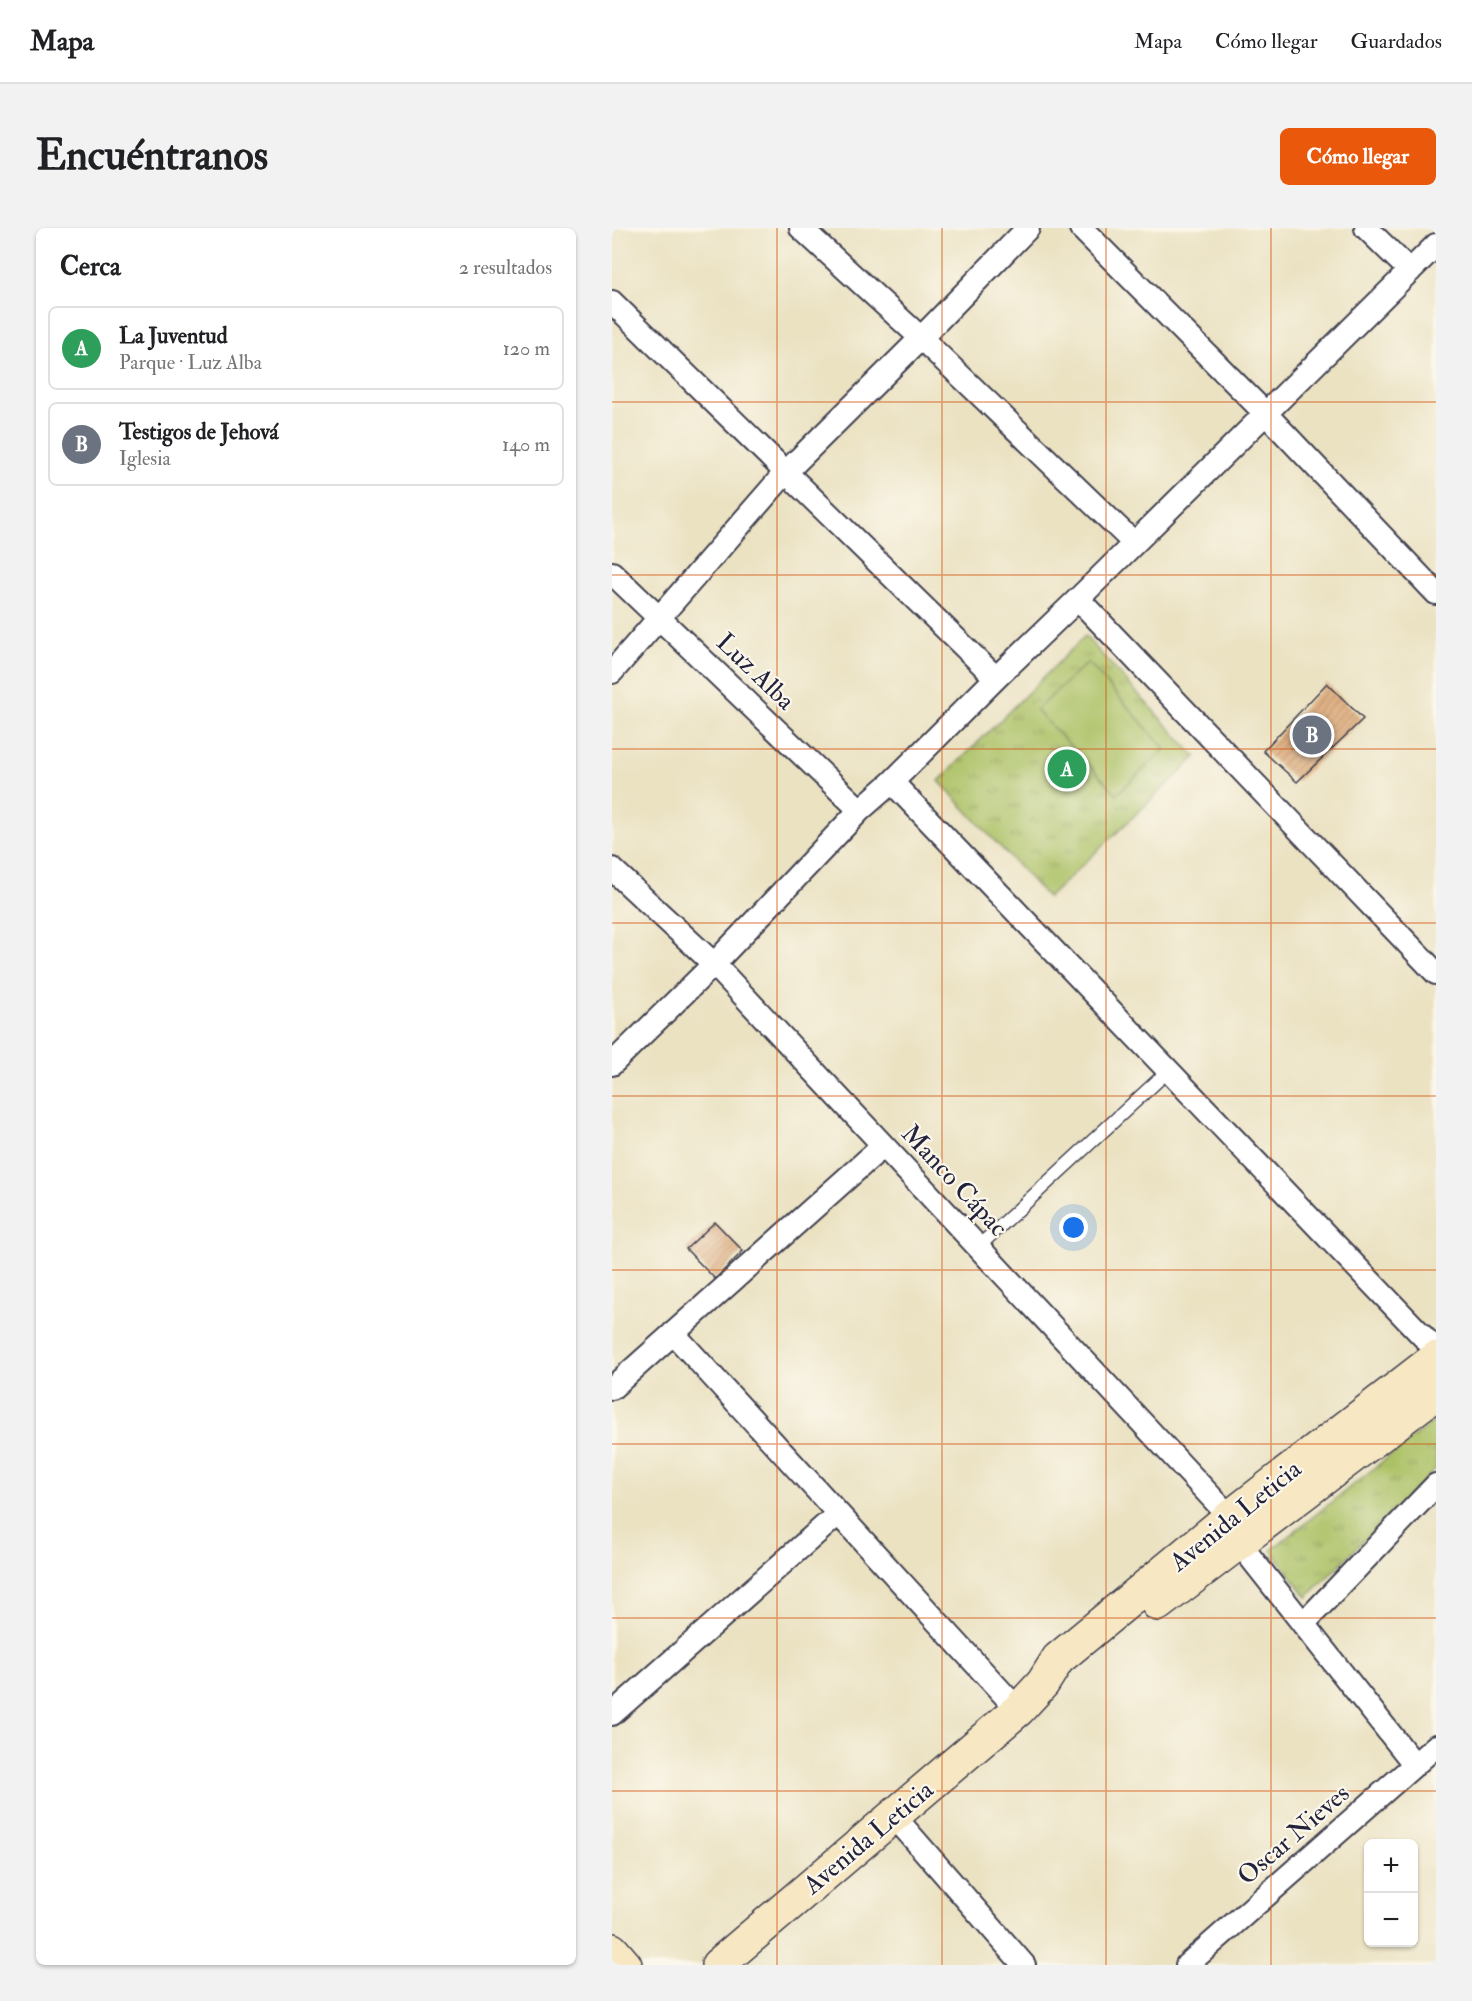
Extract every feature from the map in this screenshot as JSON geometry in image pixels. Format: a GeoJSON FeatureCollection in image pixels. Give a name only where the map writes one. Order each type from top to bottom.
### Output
{"type":"FeatureCollection","features":[{"type":"Feature","properties":{"kind":"street"},"geometry":{"type":"LineString","coordinates":[[801,228],[921,338],[1134,543]]}},
{"type":"Feature","properties":{"kind":"street"},"geometry":{"type":"LineString","coordinates":[[612,672],[786,472],[1028,228]]}},
{"type":"Feature","properties":{"kind":"street"},"geometry":{"type":"LineString","coordinates":[[1081,228],[1265,413],[1436,593]]}},
{"type":"Feature","properties":{"kind":"street"},"geometry":{"type":"LineString","coordinates":[[1366,228],[1410,271]]}},
{"type":"Feature","properties":{"kind":"street"},"geometry":{"type":"LineString","coordinates":[[612,1064],[714,964],[860,810],[892,783],[1436,245]]}},
{"type":"Feature","properties":{"kind":"street"},"geometry":{"type":"LineString","coordinates":[[612,302],[996,678]]}},
{"type":"Feature","properties":{"kind":"street","name":"Luz Alba"},"geometry":{"type":"LineString","coordinates":[[612,573],[860,810]]}},
{"type":"Feature","properties":{"kind":"street"},"geometry":{"type":"LineString","coordinates":[[1078,599],[1436,974]]}},
{"type":"Feature","properties":{"kind":"street"},"geometry":{"type":"LineString","coordinates":[[892,783],[1436,1350]]}},
{"type":"Feature","properties":{"kind":"street","name":"Manco Cápac"},"geometry":{"type":"LineString","coordinates":[[612,869],[714,964],[978,1247],[1234,1530],[1303,1624],[1415,1765]]}},
{"type":"Feature","properties":{"kind":"street"},"geometry":{"type":"LineString","coordinates":[[612,1388],[883,1146]]}},
{"type":"Feature","properties":{"kind":"street"},"geometry":{"type":"LineString","coordinates":[[673,1333],[1017,1710]]}},
{"type":"Feature","properties":{"kind":"street","name":"Avenida Leticia"},"geometry":{"type":"LineString","coordinates":[[1234,1530],[1436,1358]]}},
{"type":"Feature","properties":{"kind":"street","name":"Avenida Leticia"},"geometry":{"type":"LineString","coordinates":[[718,1965],[1017,1710],[1043,1683],[1058,1659],[1234,1530],[1436,1394]]}},
{"type":"Feature","properties":{"kind":"street"},"geometry":{"type":"LineString","coordinates":[[1303,1624],[1436,1485]]}},
{"type":"Feature","properties":{"kind":"street"},"geometry":{"type":"LineString","coordinates":[[612,1714],[838,1514]]}},
{"type":"Feature","properties":{"kind":"street","name":"Oscar Nieves"},"geometry":{"type":"LineString","coordinates":[[1187,1965],[1436,1746]]}},
{"type":"Feature","properties":{"kind":"street"},"geometry":{"type":"LineString","coordinates":[[893,1815],[1024,1965]]}},
{"type":"Feature","properties":{"kind":"street"},"geometry":{"type":"LineString","coordinates":[[612,1950],[625,1965]]}},
{"type":"Feature","properties":{"kind":"lane"},"geometry":{"type":"LineString","coordinates":[[978,1247],[1168,1071]]}},
{"type":"Feature","properties":{"kind":"green space"},"geometry":{"type":"Polygon","coordinates":[[[1085,636],[1196,757],[1048,898],[939,781],[1085,636]]]}},
{"type":"Feature","properties":{"kind":"green space"},"geometry":{"type":"Polygon","coordinates":[[[1088,662],[1165,749],[1117,794],[1036,710],[1088,662]]]}},
{"type":"Feature","properties":{"kind":"green space"},"geometry":{"type":"Polygon","coordinates":[[[1436,1419],[1436,1469],[1307,1597],[1271,1550],[1436,1419]]]}},
{"type":"Feature","properties":{"kind":"building"},"geometry":{"type":"Polygon","coordinates":[[[1327,683],[1363,719],[1297,782],[1263,751],[1327,683]]]}},
{"type":"Feature","properties":{"kind":"building"},"geometry":{"type":"Polygon","coordinates":[[[715,1222],[743,1251],[715,1279],[686,1249],[715,1222]]]}},
{"type":"Feature","properties":{"kind":"place","name":"Testigos de Jehová"},"geometry":{"type":"Point","coordinates":[1312,735]}},
{"type":"Feature","properties":{"kind":"place","name":"La Juventud"},"geometry":{"type":"Point","coordinates":[1067,769]}}]}
